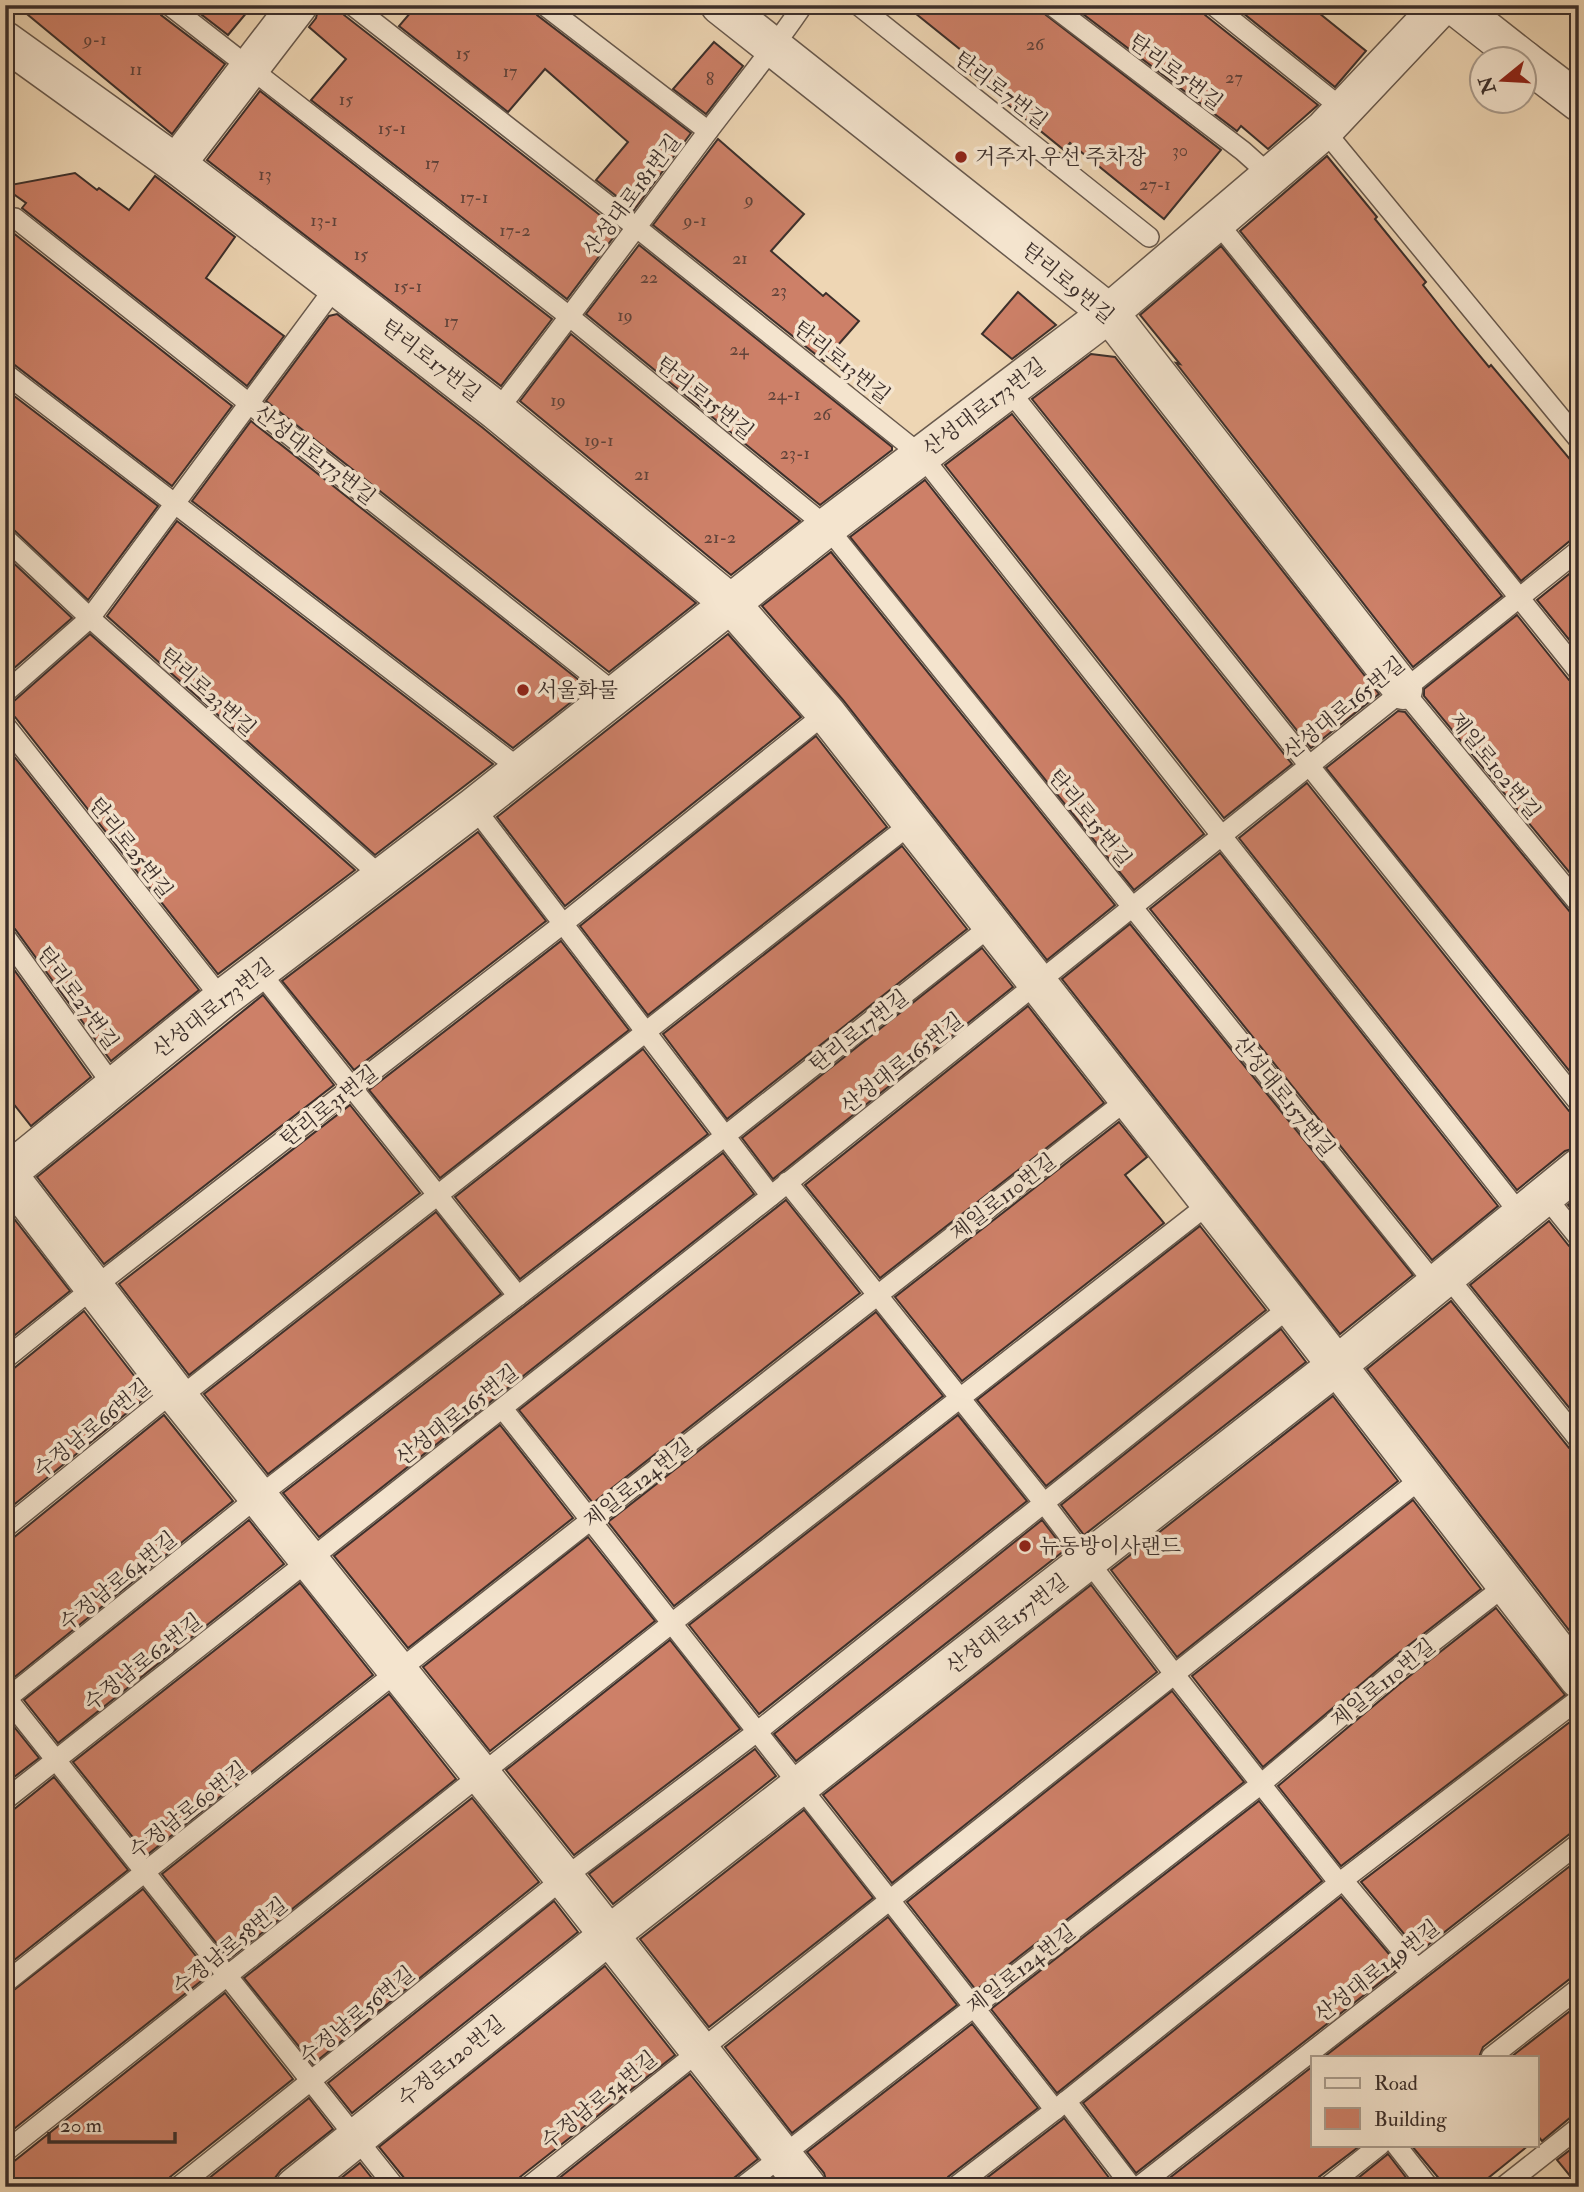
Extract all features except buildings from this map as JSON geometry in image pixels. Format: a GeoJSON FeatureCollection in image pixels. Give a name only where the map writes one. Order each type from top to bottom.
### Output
{"type":"FeatureCollection","features":[{"type":"Feature","properties":{"kind":"street"},"geometry":{"type":"LineString","coordinates":[[176,164],[299,5]]}},
{"type":"Feature","properties":{"kind":"street","name":"탄리로9번길"},"geometry":{"type":"LineString","coordinates":[[720,5],[1109,313],[1404,690]]}},
{"type":"Feature","properties":{"kind":"street","name":"산성대로173번길"},"geometry":{"type":"LineString","coordinates":[[6,1174],[222,999],[383,878],[827,527],[1109,313],[1272,176],[1334,120],[1442,5]]}},
{"type":"Feature","properties":{"kind":"street"},"geometry":{"type":"LineString","coordinates":[[1454,5],[1506,46]]}},
{"type":"Feature","properties":{"kind":"street","name":"탄리로17번길"},"geometry":{"type":"LineString","coordinates":[[5,41],[176,164],[336,286],[497,411],[730,603],[825,713],[1038,984]]}},
{"type":"Feature","properties":{"kind":"street"},"geometry":{"type":"LineString","coordinates":[[1538,71],[1579,102]]}},
{"type":"Feature","properties":{"kind":"street"},"geometry":{"type":"LineString","coordinates":[[1038,984],[1579,1679]]}},
{"type":"Feature","properties":{"kind":"street","name":"산성대로157번길"},"geometry":{"type":"LineString","coordinates":[[609,1935],[1336,1366],[1579,1168]]}},
{"type":"Feature","properties":{"kind":"street"},"geometry":{"type":"LineString","coordinates":[[6,1174],[177,1395],[564,1878],[807,2187]]}},
{"type":"Feature","properties":{"kind":"street","name":"수정로120번길"},"geometry":{"type":"LineString","coordinates":[[295,2187],[609,1935]]}},
{"type":"Feature","properties":{"kind":"lane","name":"탄리로15번길"},"geometry":{"type":"LineString","coordinates":[[169,5],[570,317],[827,527],[1133,907]]}},
{"type":"Feature","properties":{"kind":"lane","name":"탄리로13번길"},"geometry":{"type":"LineString","coordinates":[[352,5],[921,455],[1222,836]]}},
{"type":"Feature","properties":{"kind":"lane"},"geometry":{"type":"LineString","coordinates":[[544,5],[708,131]]}},
{"type":"Feature","properties":{"kind":"lane","name":"산성대로181번길"},"geometry":{"type":"LineString","coordinates":[[497,411],[708,131],[774,48],[803,5]]}},
{"type":"Feature","properties":{"kind":"lane","name":"탄리로7번길"},"geometry":{"type":"LineString","coordinates":[[858,5],[1149,237]]}},
{"type":"Feature","properties":{"kind":"lane","name":"탄리로5번길"},"geometry":{"type":"LineString","coordinates":[[1051,5],[1272,176]]}},
{"type":"Feature","properties":{"kind":"lane"},"geometry":{"type":"LineString","coordinates":[[1213,5],[1334,120],[1579,440]]}},
{"type":"Feature","properties":{"kind":"lane","name":"산성대로173번길"},"geometry":{"type":"LineString","coordinates":[[15,218],[615,693]]}},
{"type":"Feature","properties":{"kind":"lane"},"geometry":{"type":"LineString","coordinates":[[1217,222],[1579,671]]}},
{"type":"Feature","properties":{"kind":"lane"},"geometry":{"type":"LineString","coordinates":[[5,693],[90,618],[336,286]]}},
{"type":"Feature","properties":{"kind":"lane"},"geometry":{"type":"LineString","coordinates":[[5,373],[520,769]]}},
{"type":"Feature","properties":{"kind":"lane"},"geometry":{"type":"LineString","coordinates":[[1008,390],[1579,1103]]}},
{"type":"Feature","properties":{"kind":"lane","name":"탄리로23번길"},"geometry":{"type":"LineString","coordinates":[[5,538],[90,618],[383,878]]}},
{"type":"Feature","properties":{"kind":"lane","name":"산성대로165번길"},"geometry":{"type":"LineString","coordinates":[[309,1560],[1038,984],[1579,550]]}},
{"type":"Feature","properties":{"kind":"lane","name":"제일로102번길"},"geometry":{"type":"LineString","coordinates":[[1404,690],[1579,904]]}},
{"type":"Feature","properties":{"kind":"lane"},"geometry":{"type":"LineString","coordinates":[[564,923],[825,713]]}},
{"type":"Feature","properties":{"kind":"lane","name":"탄리로25번길"},"geometry":{"type":"LineString","coordinates":[[5,725],[222,999]]}},
{"type":"Feature","properties":{"kind":"lane"},"geometry":{"type":"LineString","coordinates":[[474,807],[771,1196]]}},
{"type":"Feature","properties":{"kind":"lane"},"geometry":{"type":"LineString","coordinates":[[177,1395],[912,823]]}},
{"type":"Feature","properties":{"kind":"lane"},"geometry":{"type":"LineString","coordinates":[[1222,836],[1533,1205],[1579,1238]]}},
{"type":"Feature","properties":{"kind":"lane","name":"산성대로157번길"},"geometry":{"type":"LineString","coordinates":[[1133,907],[1441,1280],[1579,1440]]}},
{"type":"Feature","properties":{"kind":"lane","name":"탄리로31번길"},"geometry":{"type":"LineString","coordinates":[[5,1359],[564,923]]}},
{"type":"Feature","properties":{"kind":"lane","name":"탄리로17번길"},"geometry":{"type":"LineString","coordinates":[[725,1136],[992,925]]}},
{"type":"Feature","properties":{"kind":"lane","name":"탄리로27번길"},"geometry":{"type":"LineString","coordinates":[[5,936],[114,1087]]}},
{"type":"Feature","properties":{"kind":"lane"},"geometry":{"type":"LineString","coordinates":[[259,971],[518,1296]]}},
{"type":"Feature","properties":{"kind":"lane","name":"제일로110번길"},"geometry":{"type":"LineString","coordinates":[[877,1294],[1128,1099]]}},
{"type":"Feature","properties":{"kind":"lane"},"geometry":{"type":"LineString","coordinates":[[259,1496],[725,1136]]}},
{"type":"Feature","properties":{"kind":"lane"},"geometry":{"type":"LineString","coordinates":[[787,1182],[1044,1503],[1261,1784],[1417,1969]]}},
{"type":"Feature","properties":{"kind":"lane"},"geometry":{"type":"LineString","coordinates":[[481,1774],[1210,1203]]}},
{"type":"Feature","properties":{"kind":"lane","name":"제일로124번길"},"geometry":{"type":"LineString","coordinates":[[398,1671],[877,1294]]}},
{"type":"Feature","properties":{"kind":"lane"},"geometry":{"type":"LineString","coordinates":[[564,1878],[758,1731],[1291,1306]]}},
{"type":"Feature","properties":{"kind":"lane","name":"수정남로66번길"},"geometry":{"type":"LineString","coordinates":[[5,1528],[177,1395]]}},
{"type":"Feature","properties":{"kind":"lane"},"geometry":{"type":"LineString","coordinates":[[503,1409],[758,1731],[971,2007],[1135,2187]]}},
{"type":"Feature","properties":{"kind":"lane"},"geometry":{"type":"LineString","coordinates":[[698,2050],[889,1902],[1423,1477]]}},
{"type":"Feature","properties":{"kind":"lane","name":"수정남로64번길"},"geometry":{"type":"LineString","coordinates":[[6,1698],[259,1496]]}},
{"type":"Feature","properties":{"kind":"lane","name":"수정남로62번길"},"geometry":{"type":"LineString","coordinates":[[5,1800],[309,1560]]}},
{"type":"Feature","properties":{"kind":"lane","name":"제일로110번길"},"geometry":{"type":"LineString","coordinates":[[1261,1784],[1394,1672],[1507,1585]]}},
{"type":"Feature","properties":{"kind":"lane","name":"수정남로60번길"},"geometry":{"type":"LineString","coordinates":[[5,1983],[398,1671]]}},
{"type":"Feature","properties":{"kind":"lane"},"geometry":{"type":"LineString","coordinates":[[6,1698],[395,2187]]}},
{"type":"Feature","properties":{"kind":"lane"},"geometry":{"type":"LineString","coordinates":[[955,2187],[1341,1881],[1579,1699]]}},
{"type":"Feature","properties":{"kind":"lane","name":"수정남로58번길"},"geometry":{"type":"LineString","coordinates":[[5,2152],[481,1774]]}},
{"type":"Feature","properties":{"kind":"lane","name":"제일로124번길"},"geometry":{"type":"LineString","coordinates":[[742,2187],[1261,1784]]}},
{"type":"Feature","properties":{"kind":"lane","name":"산성대로149번길"},"geometry":{"type":"LineString","coordinates":[[1324,2051],[1417,1969],[1579,1843]]}},
{"type":"Feature","properties":{"kind":"lane","name":"수정남로56번길"},"geometry":{"type":"LineString","coordinates":[[178,2187],[564,1878]]}},
{"type":"Feature","properties":{"kind":"lane"},"geometry":{"type":"LineString","coordinates":[[1492,2056],[1579,1988]]}},
{"type":"Feature","properties":{"kind":"lane","name":"수정남로54번길"},"geometry":{"type":"LineString","coordinates":[[528,2187],[698,2050]]}},
{"type":"Feature","properties":{"kind":"lane","name":"산성대로149번길"},"geometry":{"type":"LineString","coordinates":[[1135,2187],[1311,2060]]}},
{"type":"Feature","properties":{"kind":"lane"},"geometry":{"type":"LineString","coordinates":[[1503,2187],[1579,2127]]}},
{"type":"Feature","properties":{"kind":"lane"},"geometry":{"type":"LineString","coordinates":[[1327,2187],[1379,2146]]}},
{"type":"Feature","properties":{"kind":"lane"},"geometry":{"type":"LineString","coordinates":[[1397,2146],[1429,2187]]}},
{"type":"Feature","properties":{"kind":"place","name":"거주자 우선 주차장"},"geometry":{"type":"Point","coordinates":[961,157]}},
{"type":"Feature","properties":{"kind":"place","name":"서울화물"},"geometry":{"type":"Point","coordinates":[523,690]}},
{"type":"Feature","properties":{"kind":"place","name":"뉴동방이사랜드"},"geometry":{"type":"Point","coordinates":[1025,1546]}}]}
